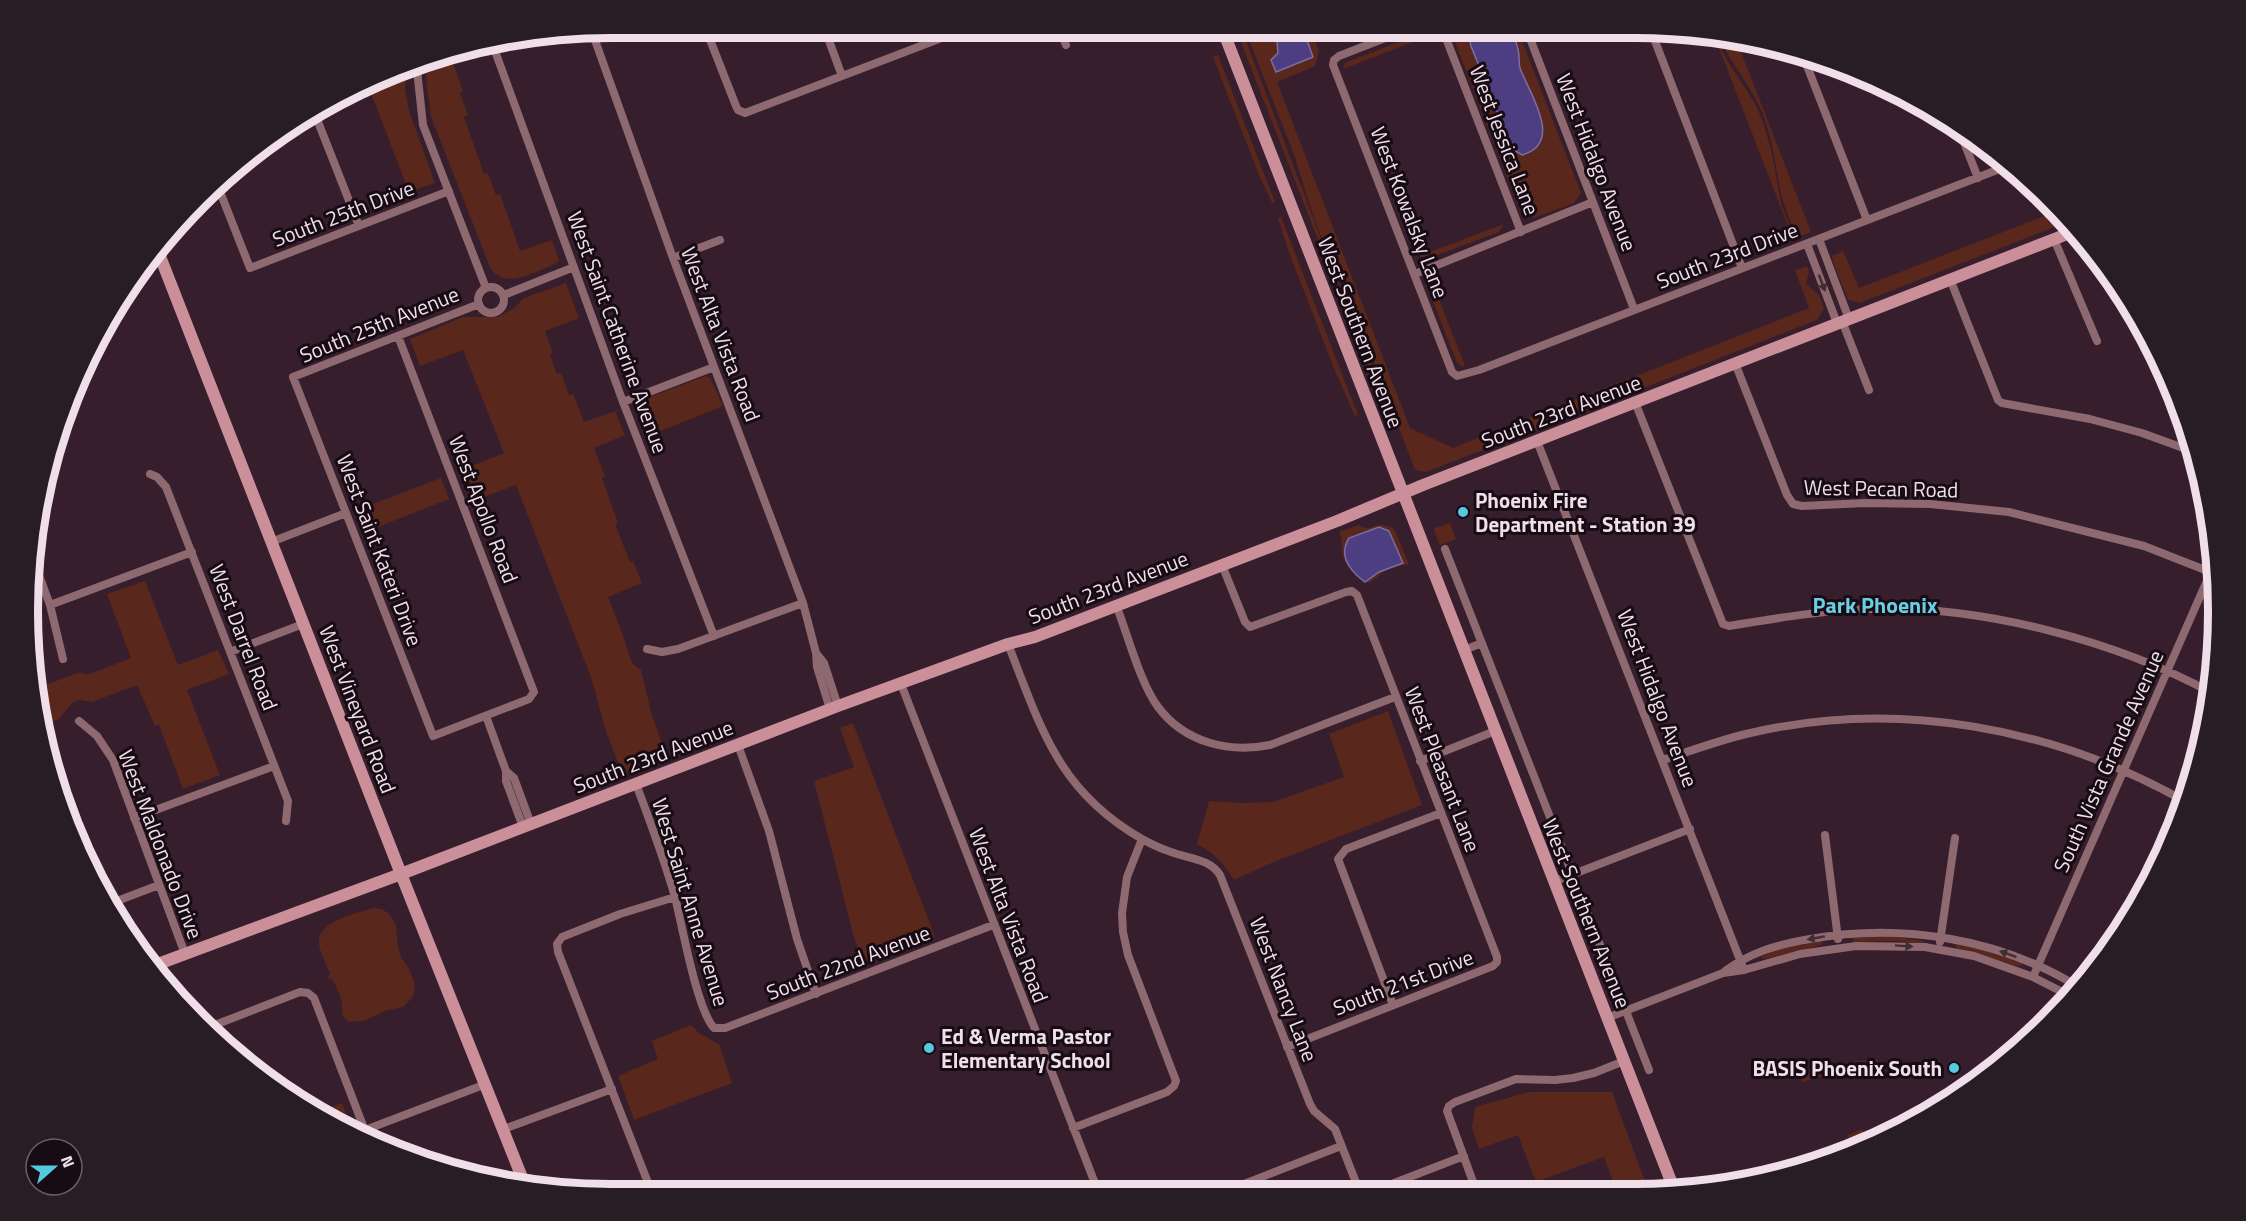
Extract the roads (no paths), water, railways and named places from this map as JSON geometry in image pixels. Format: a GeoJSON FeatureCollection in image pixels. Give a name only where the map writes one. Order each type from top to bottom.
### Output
{"type":"FeatureCollection","features":[{"type":"Feature","properties":{"kind":"street","name":"West Alta Vista Road"},"geometry":{"type":"LineString","coordinates":[[594,38],[673,258],[803,603],[816,653],[824,663],[834,708]]}},
{"type":"Feature","properties":{"kind":"street"},"geometry":{"type":"LineString","coordinates":[[709,38],[736,106],[741,112],[748,112],[939,38]]}},
{"type":"Feature","properties":{"kind":"street"},"geometry":{"type":"LineString","coordinates":[[828,38],[842,76]]}},
{"type":"Feature","properties":{"kind":"street"},"geometry":{"type":"LineString","coordinates":[[1063,38],[1066,45]]}},
{"type":"Feature","properties":{"kind":"street","name":"West Southern Avenue"},"geometry":{"type":"LineString","coordinates":[[1228,38],[1553,882],[1671,1182]]}},
{"type":"Feature","properties":{"kind":"street","name":"West Kowalsky Lane"},"geometry":{"type":"LineString","coordinates":[[1384,38],[1341,55],[1334,60],[1335,72],[1452,372],[1457,376]]}},
{"type":"Feature","properties":{"kind":"street","name":"West Jessica Lane"},"geometry":{"type":"LineString","coordinates":[[1446,38],[1521,232]]}},
{"type":"Feature","properties":{"kind":"street","name":"West Hidalgo Avenue"},"geometry":{"type":"LineString","coordinates":[[1530,38],[1634,309]]}},
{"type":"Feature","properties":{"kind":"street"},"geometry":{"type":"LineString","coordinates":[[1654,38],[1742,268]]}},
{"type":"Feature","properties":{"kind":"street","name":"West Saint Catherine Avenue"},"geometry":{"type":"LineString","coordinates":[[495,50],[624,402],[714,636]]}},
{"type":"Feature","properties":{"kind":"street"},"geometry":{"type":"LineString","coordinates":[[1806,64],[1867,220]]}},
{"type":"Feature","properties":{"kind":"street"},"geometry":{"type":"LineString","coordinates":[[417,71],[423,125],[486,288]]}},
{"type":"Feature","properties":{"kind":"street"},"geometry":{"type":"LineString","coordinates":[[317,119],[359,226]]}},
{"type":"Feature","properties":{"kind":"street"},"geometry":{"type":"LineString","coordinates":[[1963,141],[1978,178]]}},
{"type":"Feature","properties":{"kind":"street","name":"South 23rd Drive"},"geometry":{"type":"LineString","coordinates":[[1457,376],[1479,370],[2000,169]]}},
{"type":"Feature","properties":{"kind":"street","name":"South 25th Drive"},"geometry":{"type":"LineString","coordinates":[[220,191],[250,268],[449,192]]}},
{"type":"Feature","properties":{"kind":"street"},"geometry":{"type":"LineString","coordinates":[[1415,274],[1593,202]]}},
{"type":"Feature","properties":{"kind":"street","name":"South 23rd Avenue"},"geometry":{"type":"LineString","coordinates":[[160,963],[401,874],[834,708],[1008,644],[1035,637],[2067,234]]}},
{"type":"Feature","properties":{"kind":"street"},"geometry":{"type":"LineString","coordinates":[[1819,239],[1842,321]]}},
{"type":"Feature","properties":{"kind":"street"},"geometry":{"type":"LineString","coordinates":[[2054,239],[2097,341]]}},
{"type":"Feature","properties":{"kind":"street"},"geometry":{"type":"LineString","coordinates":[[673,258],[720,240]]}},
{"type":"Feature","properties":{"kind":"street"},"geometry":{"type":"LineString","coordinates":[[1807,244],[1842,321],[1869,390]]}},
{"type":"Feature","properties":{"kind":"street","name":"West Vineyard Road"},"geometry":{"type":"LineString","coordinates":[[160,257],[522,1176]]}},
{"type":"Feature","properties":{"kind":"street","name":"South 25th Avenue"},"geometry":{"type":"LineString","coordinates":[[504,295],[574,267]]}},
{"type":"Feature","properties":{"kind":"street"},"geometry":{"type":"LineString","coordinates":[[1950,279],[1998,400],[2002,403],[2090,419],[2142,433],[2185,449]]}},
{"type":"Feature","properties":{"kind":"street","name":"South 25th Avenue"},"geometry":{"type":"LineString","coordinates":[[486,288],[496,288],[504,295],[504,305],[496,312],[486,312],[478,304],[479,295],[486,288]]}},
{"type":"Feature","properties":{"kind":"street","name":"South 25th Avenue"},"geometry":{"type":"LineString","coordinates":[[293,377],[478,304]]}},
{"type":"Feature","properties":{"kind":"street","name":"West Apollo Road"},"geometry":{"type":"LineString","coordinates":[[398,336],[534,690],[534,695],[486,716]]}},
{"type":"Feature","properties":{"kind":"street","name":"West Pecan Road"},"geometry":{"type":"LineString","coordinates":[[1735,363],[1787,495],[1793,504],[1802,506],[1865,503],[1930,504],[2009,512],[2144,546],[2207,571]]}},
{"type":"Feature","properties":{"kind":"street"},"geometry":{"type":"LineString","coordinates":[[624,402],[714,367]]}},
{"type":"Feature","properties":{"kind":"street","name":"West Saint Kateri Drive"},"geometry":{"type":"LineString","coordinates":[[293,377],[433,736],[486,716]]}},
{"type":"Feature","properties":{"kind":"street"},"geometry":{"type":"LineString","coordinates":[[1635,402],[1720,619],[1724,624],[1729,626],[1822,612],[1876,609],[1936,611],[2002,621],[2080,639],[2166,670],[2203,689]]}},
{"type":"Feature","properties":{"kind":"street","name":"West Hidalgo Avenue"},"geometry":{"type":"LineString","coordinates":[[1537,441],[1744,970]]}},
{"type":"Feature","properties":{"kind":"street","name":"West Darrel Road"},"geometry":{"type":"LineString","coordinates":[[150,474],[157,477],[166,487],[192,552],[288,801],[286,821]]}},
{"type":"Feature","properties":{"kind":"street"},"geometry":{"type":"LineString","coordinates":[[271,542],[346,513]]}},
{"type":"Feature","properties":{"kind":"street","name":"West Southern Avenue"},"geometry":{"type":"LineString","coordinates":[[1445,549],[1649,1070]]}},
{"type":"Feature","properties":{"kind":"street"},"geometry":{"type":"LineString","coordinates":[[50,605],[192,552]]}},
{"type":"Feature","properties":{"kind":"street","name":"West Pleasant Lane"},"geometry":{"type":"LineString","coordinates":[[1222,565],[1247,626],[1254,627],[1352,591],[1359,598],[1497,962]]}},
{"type":"Feature","properties":{"kind":"street"},"geometry":{"type":"LineString","coordinates":[[39,575],[50,605],[63,659]]}},
{"type":"Feature","properties":{"kind":"street","name":"South Vista Grande Avenue"},"geometry":{"type":"LineString","coordinates":[[2033,977],[2166,670],[2207,587]]}},
{"type":"Feature","properties":{"kind":"street"},"geometry":{"type":"LineString","coordinates":[[647,649],[672,651],[803,603]]}},
{"type":"Feature","properties":{"kind":"street"},"geometry":{"type":"LineString","coordinates":[[1116,605],[1148,689],[1158,707],[1182,730],[1214,744],[1232,748],[1252,748],[1270,744],[1395,697]]}},
{"type":"Feature","properties":{"kind":"street"},"geometry":{"type":"LineString","coordinates":[[230,652],[303,624]]}},
{"type":"Feature","properties":{"kind":"street"},"geometry":{"type":"LineString","coordinates":[[1464,650],[1482,643]]}},
{"type":"Feature","properties":{"kind":"street","name":"West Nancy Lane"},"geometry":{"type":"LineString","coordinates":[[1008,644],[1044,735],[1059,764],[1072,781],[1107,815],[1142,839],[1171,852],[1209,863],[1218,871],[1310,1104],[1335,1129],[1357,1184]]}},
{"type":"Feature","properties":{"kind":"street","name":"West Alta Vista Road"},"geometry":{"type":"LineString","coordinates":[[901,684],[1095,1184]]}},
{"type":"Feature","properties":{"kind":"street"},"geometry":{"type":"LineString","coordinates":[[486,716],[507,771],[514,778],[527,825]]}},
{"type":"Feature","properties":{"kind":"street"},"geometry":{"type":"LineString","coordinates":[[1663,760],[1747,734],[1847,719],[1891,719],[1988,728],[2085,754],[2177,797]]}},
{"type":"Feature","properties":{"kind":"street","name":"West Maldonado Drive"},"geometry":{"type":"LineString","coordinates":[[79,721],[97,736],[112,760],[185,954]]}},
{"type":"Feature","properties":{"kind":"street"},"geometry":{"type":"LineString","coordinates":[[1420,761],[1495,731]]}},
{"type":"Feature","properties":{"kind":"street"},"geometry":{"type":"LineString","coordinates":[[738,745],[769,831],[797,939],[816,994]]}},
{"type":"Feature","properties":{"kind":"street"},"geometry":{"type":"LineString","coordinates":[[134,818],[274,766]]}},
{"type":"Feature","properties":{"kind":"street","name":"West Saint Anne Avenue"},"geometry":{"type":"LineString","coordinates":[[636,784],[663,855],[692,968],[708,1021],[714,1028]]}},
{"type":"Feature","properties":{"kind":"street"},"geometry":{"type":"LineString","coordinates":[[1393,1005],[1338,862],[1342,852],[1441,813]]}},
{"type":"Feature","properties":{"kind":"street"},"geometry":{"type":"LineString","coordinates":[[1553,882],[1690,829]]}},
{"type":"Feature","properties":{"kind":"street"},"geometry":{"type":"LineString","coordinates":[[1826,836],[1839,947]]}},
{"type":"Feature","properties":{"kind":"street"},"geometry":{"type":"LineString","coordinates":[[1939,950],[1955,838]]}},
{"type":"Feature","properties":{"kind":"street"},"geometry":{"type":"LineString","coordinates":[[1073,1128],[1167,1092],[1176,1081],[1128,955],[1123,932],[1122,913],[1127,877],[1142,839]]}},
{"type":"Feature","properties":{"kind":"street"},"geometry":{"type":"LineString","coordinates":[[117,901],[159,885]]}},
{"type":"Feature","properties":{"kind":"street"},"geometry":{"type":"LineString","coordinates":[[649,1184],[558,952],[558,941],[562,937],[620,914],[675,897]]}},
{"type":"Feature","properties":{"kind":"street","name":"South 22nd Avenue"},"geometry":{"type":"LineString","coordinates":[[714,1028],[725,1028],[993,925]]}},
{"type":"Feature","properties":{"kind":"street"},"geometry":{"type":"LineString","coordinates":[[1723,973],[1740,960],[1759,951],[1788,943],[1837,935],[1889,932],[1941,938],[1989,948],[2038,966],[2070,983]]}},
{"type":"Feature","properties":{"kind":"street"},"geometry":{"type":"LineString","coordinates":[[1607,1018],[1723,973],[1839,947],[1878,945],[1939,950],[1974,956],[2033,977],[2062,992]]}},
{"type":"Feature","properties":{"kind":"street","name":"South 21st Drive"},"geometry":{"type":"LineString","coordinates":[[1287,1047],[1493,966],[1497,962]]}},
{"type":"Feature","properties":{"kind":"street"},"geometry":{"type":"LineString","coordinates":[[215,1025],[300,993],[308,993],[314,998],[364,1127]]}},
{"type":"Feature","properties":{"kind":"street"},"geometry":{"type":"LineString","coordinates":[[1474,1184],[1447,1111],[1449,1106],[1516,1079],[1573,1078],[1594,1073],[1624,1061]]}},
{"type":"Feature","properties":{"kind":"street"},"geometry":{"type":"LineString","coordinates":[[371,1131],[486,1084]]}},
{"type":"Feature","properties":{"kind":"street"},"geometry":{"type":"LineString","coordinates":[[504,1129],[612,1089]]}},
{"type":"Feature","properties":{"kind":"street"},"geometry":{"type":"LineString","coordinates":[[1244,1184],[1341,1146]]}},
{"type":"Feature","properties":{"kind":"street"},"geometry":{"type":"LineString","coordinates":[[1392,1184],[1464,1156]]}},
{"type":"Feature","properties":{"kind":"place","name":"Phoenix Fire Department - Station 39"},"geometry":{"type":"Point","coordinates":[1463,512]}},
{"type":"Feature","properties":{"kind":"place","name":"Ed & Verma Pastor Elementary School"},"geometry":{"type":"Point","coordinates":[929,1048]}},
{"type":"Feature","properties":{"kind":"place","name":"BASIS Phoenix South"},"geometry":{"type":"Point","coordinates":[1954,1068]}},
{"type":"Feature","properties":{"kind":"district","name":"Park Phoenix"},"geometry":{"type":"Point","coordinates":[1875,605]}}]}
